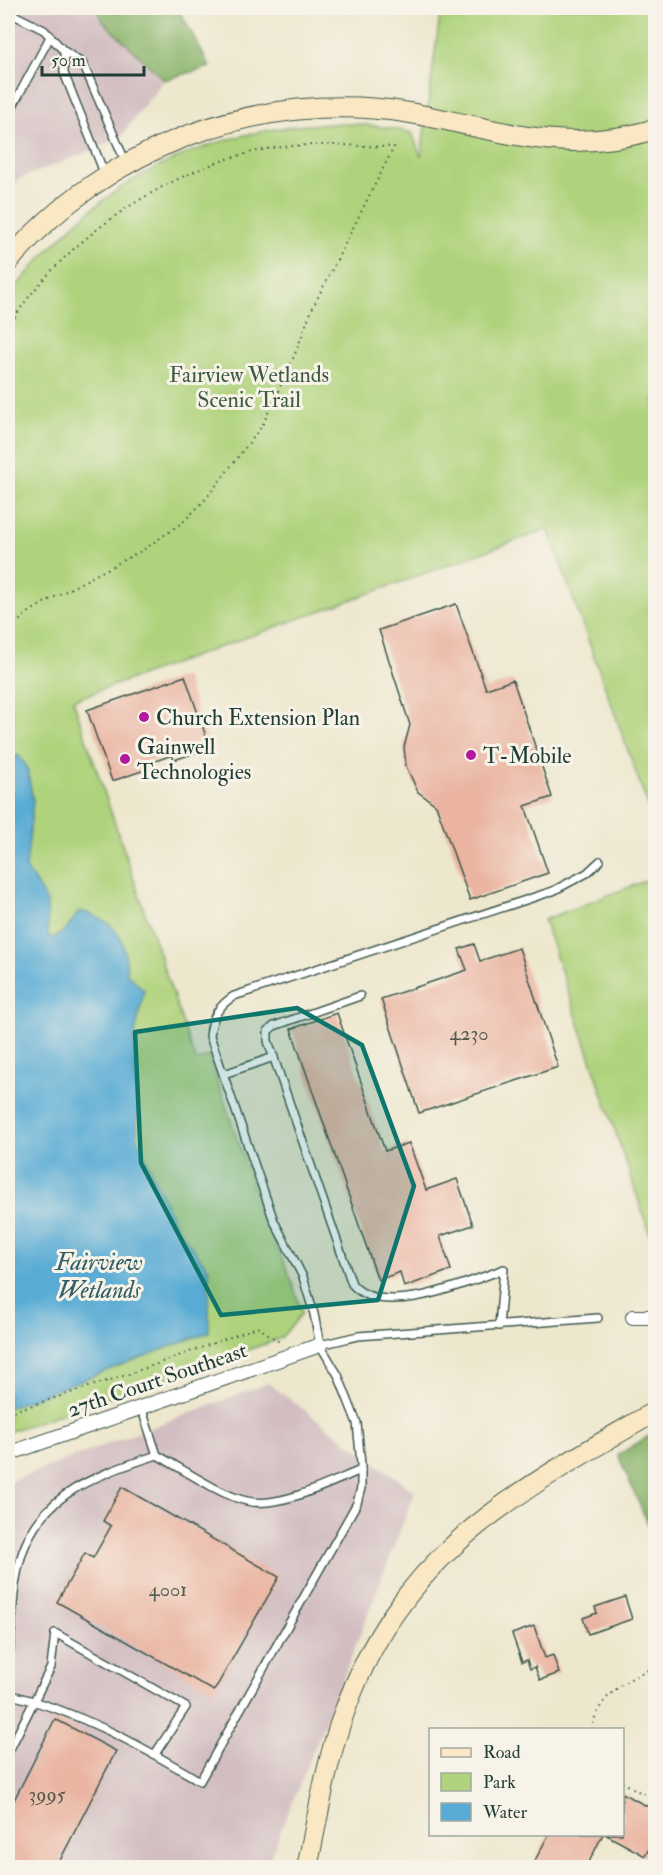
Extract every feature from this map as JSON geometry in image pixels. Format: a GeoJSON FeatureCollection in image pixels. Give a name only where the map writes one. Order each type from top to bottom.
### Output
{"type":"FeatureCollection","features":[{"type":"Feature","properties":{"kind":"main road"},"geometry":{"type":"LineString","coordinates":[[8,262],[63,207],[126,163],[203,130],[275,112],[305,109],[383,109],[543,140],[603,140],[656,129]]}},
{"type":"Feature","properties":{"kind":"main road"},"geometry":{"type":"LineString","coordinates":[[307,1868],[329,1763],[343,1714],[376,1641],[410,1592],[470,1530],[505,1502],[569,1461],[656,1412]]}},
{"type":"Feature","properties":{"kind":"street"},"geometry":{"type":"LineString","coordinates":[[633,1317],[656,1317]]}},
{"type":"Feature","properties":{"kind":"street","name":"27th Court Southeast"},"geometry":{"type":"LineString","coordinates":[[8,1454],[320,1345]]}},
{"type":"Feature","properties":{"kind":"lane"},"geometry":{"type":"LineString","coordinates":[[8,24],[10,13],[44,30],[64,51],[83,64],[126,163]]}},
{"type":"Feature","properties":{"kind":"lane"},"geometry":{"type":"LineString","coordinates":[[8,116],[50,37]]}},
{"type":"Feature","properties":{"kind":"lane"},"geometry":{"type":"LineString","coordinates":[[64,51],[64,73],[106,176]]}},
{"type":"Feature","properties":{"kind":"lane"},"geometry":{"type":"LineString","coordinates":[[8,1694],[34,1700],[73,1714],[156,1754],[200,1781],[357,1503],[362,1488],[357,1423],[342,1382],[320,1345],[303,1277],[274,1221],[210,1036],[211,1022],[217,1011],[234,996],[553,891],[587,873],[600,861]]}},
{"type":"Feature","properties":{"kind":"lane"},"geometry":{"type":"LineString","coordinates":[[360,996],[274,1026],[267,1031],[352,1284],[359,1293],[372,1297],[421,1296],[442,1293],[504,1269],[499,1326]]}},
{"type":"Feature","properties":{"kind":"lane"},"geometry":{"type":"LineString","coordinates":[[224,1074],[274,1057]]}},
{"type":"Feature","properties":{"kind":"lane"},"geometry":{"type":"LineString","coordinates":[[320,1345],[358,1336],[598,1318]]}},
{"type":"Feature","properties":{"kind":"lane"},"geometry":{"type":"LineString","coordinates":[[141,1407],[157,1455],[247,1501],[265,1502],[290,1497],[361,1470]]}},
{"type":"Feature","properties":{"kind":"lane"},"geometry":{"type":"LineString","coordinates":[[8,1660],[17,1573],[25,1544],[38,1520],[54,1502],[74,1488],[157,1455]]}},
{"type":"Feature","properties":{"kind":"lane"},"geometry":{"type":"LineString","coordinates":[[8,1753],[51,1667],[55,1633],[186,1707],[156,1754]]}},
{"type":"Feature","properties":{"kind":"path"},"geometry":{"type":"LineString","coordinates":[[8,328],[32,293],[55,266],[86,238],[155,192],[207,166],[247,154],[298,146],[394,147],[312,309],[283,384],[262,426],[204,501],[183,522],[143,549],[47,601],[26,614],[8,632]]}},
{"type":"Feature","properties":{"kind":"path"},"geometry":{"type":"LineString","coordinates":[[8,1413],[129,1374],[258,1327],[294,1354]]}},
{"type":"Feature","properties":{"kind":"path"},"geometry":{"type":"LineString","coordinates":[[592,1728],[594,1714],[604,1699],[635,1676],[656,1666]]}},
{"type":"Feature","properties":{"kind":"path"},"geometry":{"type":"LineString","coordinates":[[624,1783],[656,1801]]}},
{"type":"Feature","properties":{"kind":"highlighted area"},"geometry":{"type":"Polygon","coordinates":[[[297,1008],[362,1045],[414,1186],[378,1300],[221,1315],[141,1163],[135,1032],[297,1008]]]}},
{"type":"Feature","properties":{"kind":"shaded area"},"geometry":{"type":"Polygon","coordinates":[[[8,8],[97,8],[103,21],[164,80],[119,139],[17,180],[8,200],[8,8]]]}},
{"type":"Feature","properties":{"kind":"shaded area"},"geometry":{"type":"Polygon","coordinates":[[[268,1383],[415,1492],[342,1681],[266,1867],[8,1868],[8,1482],[268,1383]]]}},
{"type":"Feature","properties":{"kind":"green space"},"geometry":{"type":"Polygon","coordinates":[[[97,8],[178,8],[210,67],[164,80],[103,21],[97,8]]]}},
{"type":"Feature","properties":{"kind":"green space","name":"Fairview Wetlands Scenic Trail"},"geometry":{"type":"Polygon","coordinates":[[[441,8],[655,8],[655,825],[548,529],[73,700],[192,1051],[196,1061],[209,1056],[264,1218],[291,1279],[302,1313],[282,1337],[274,1341],[8,1432],[8,297],[49,249],[96,206],[130,182],[161,165],[230,139],[266,130],[303,125],[377,126],[412,133],[421,157],[441,8]]]}},
{"type":"Feature","properties":{"kind":"green space"},"geometry":{"type":"Polygon","coordinates":[[[655,877],[655,1249],[544,920],[655,877]]]}},
{"type":"Feature","properties":{"kind":"green space"},"geometry":{"type":"Polygon","coordinates":[[[655,1432],[655,1540],[618,1455],[655,1432]]]}},
{"type":"Feature","properties":{"kind":"water","name":"Fairview Wetlands"},"geometry":{"type":"Polygon","coordinates":[[[18,755],[27,767],[33,801],[26,868],[47,902],[48,935],[50,938],[55,937],[67,928],[79,911],[102,919],[110,925],[121,940],[127,974],[144,990],[134,1039],[138,1141],[176,1226],[209,1269],[209,1332],[8,1408],[8,766],[10,760],[18,755]]]}},
{"type":"Feature","properties":{"kind":"building","name":"T-Mobile"},"geometry":{"type":"Polygon","coordinates":[[[456,604],[486,689],[513,680],[552,797],[525,806],[548,873],[470,900],[436,805],[418,792],[406,766],[404,747],[410,725],[379,630],[456,604]]]}},
{"type":"Feature","properties":{"kind":"building"},"geometry":{"type":"Polygon","coordinates":[[[185,676],[210,748],[174,760],[172,755],[147,764],[148,769],[112,781],[87,710],[185,676]]]}},
{"type":"Feature","properties":{"kind":"building"},"geometry":{"type":"Polygon","coordinates":[[[474,944],[480,961],[519,948],[558,1067],[419,1113],[381,999],[467,970],[459,949],[474,944]]]}},
{"type":"Feature","properties":{"kind":"building"},"geometry":{"type":"Polygon","coordinates":[[[337,1013],[385,1151],[409,1143],[426,1190],[457,1179],[473,1225],[440,1236],[451,1270],[404,1287],[400,1272],[378,1280],[291,1029],[337,1013]]]}},
{"type":"Feature","properties":{"kind":"building"},"geometry":{"type":"Polygon","coordinates":[[[122,1487],[279,1577],[214,1691],[57,1602],[85,1553],[93,1558],[111,1526],[103,1521],[122,1487]]]}},
{"type":"Feature","properties":{"kind":"building"},"geometry":{"type":"Polygon","coordinates":[[[625,1597],[632,1619],[588,1634],[583,1618],[597,1613],[595,1607],[625,1597]]]}},
{"type":"Feature","properties":{"kind":"building"},"geometry":{"type":"Polygon","coordinates":[[[534,1626],[545,1658],[553,1655],[559,1673],[540,1680],[535,1667],[530,1669],[527,1660],[522,1662],[512,1634],[534,1626]]]}},
{"type":"Feature","properties":{"kind":"building"},"geometry":{"type":"Polygon","coordinates":[[[55,1719],[116,1751],[56,1868],[8,1868],[8,1812],[55,1719]]]}},
{"type":"Feature","properties":{"kind":"building"},"geometry":{"type":"Polygon","coordinates":[[[624,1794],[656,1811],[656,1836],[645,1856],[609,1836],[624,1836],[624,1794]]]}},
{"type":"Feature","properties":{"kind":"building"},"geometry":{"type":"Polygon","coordinates":[[[548,1836],[602,1836],[586,1868],[531,1868],[548,1836]]]}},
{"type":"Feature","properties":{"kind":"place","name":"Church Extension Plan"},"geometry":{"type":"Point","coordinates":[144,717]}},
{"type":"Feature","properties":{"kind":"place","name":"T-Mobile"},"geometry":{"type":"Point","coordinates":[471,755]}},
{"type":"Feature","properties":{"kind":"place","name":"Gainwell Technologies"},"geometry":{"type":"Point","coordinates":[125,759]}}]}
